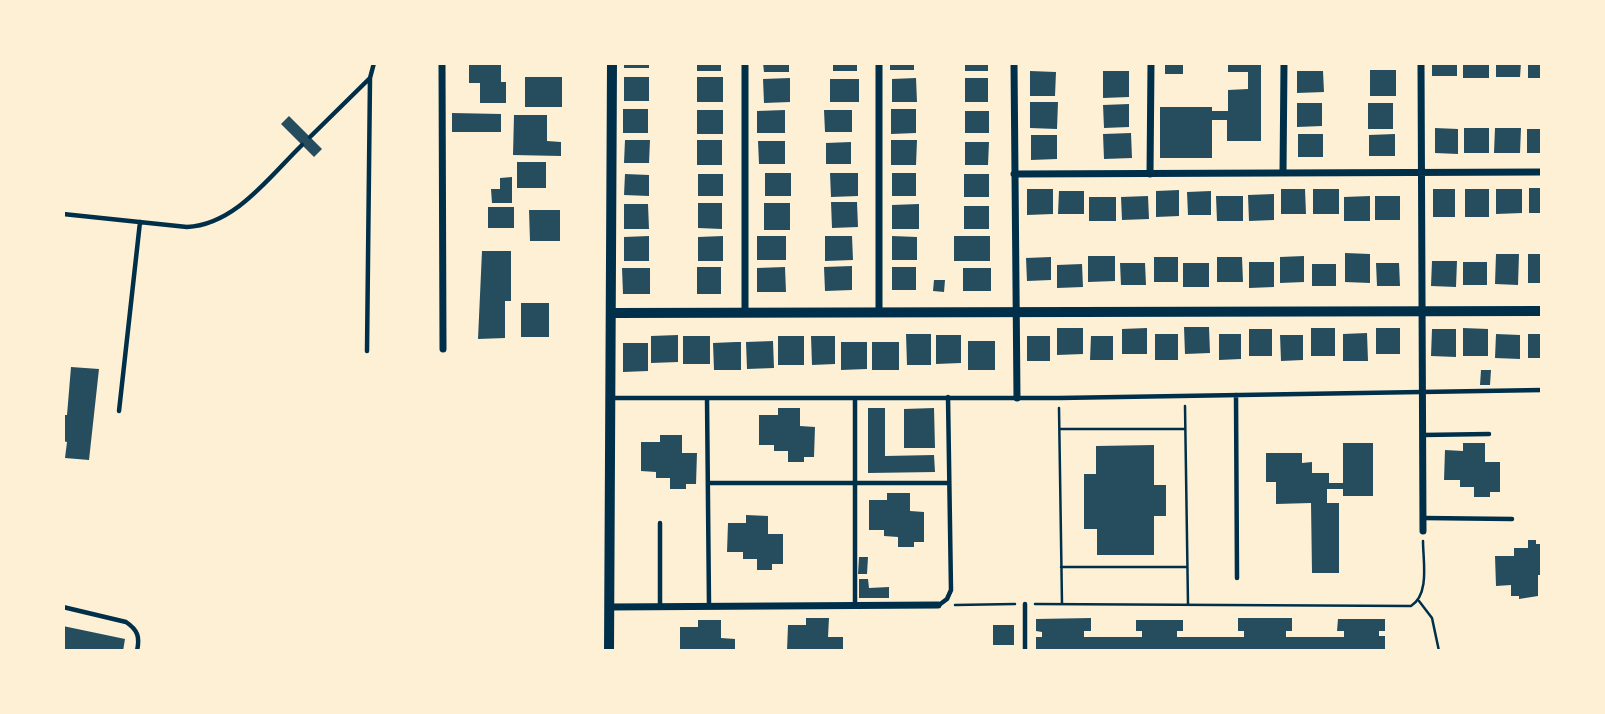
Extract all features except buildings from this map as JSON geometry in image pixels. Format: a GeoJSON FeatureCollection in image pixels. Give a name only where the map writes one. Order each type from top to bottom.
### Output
{"type":"FeatureCollection","features":[{"type":"Feature","properties":{"kind":"street"},"geometry":{"type":"LineString","coordinates":[[442,63],[443,349]]}},
{"type":"Feature","properties":{"kind":"street"},"geometry":{"type":"LineString","coordinates":[[609,651],[613,313],[612,63]]}},
{"type":"Feature","properties":{"kind":"street"},"geometry":{"type":"LineString","coordinates":[[745,63],[745,312]]}},
{"type":"Feature","properties":{"kind":"street"},"geometry":{"type":"LineString","coordinates":[[879,63],[879,312]]}},
{"type":"Feature","properties":{"kind":"street"},"geometry":{"type":"LineString","coordinates":[[1014,63],[1017,398]]}},
{"type":"Feature","properties":{"kind":"street"},"geometry":{"type":"LineString","coordinates":[[1150,174],[1151,63]]}},
{"type":"Feature","properties":{"kind":"street"},"geometry":{"type":"LineString","coordinates":[[1283,173],[1284,63]]}},
{"type":"Feature","properties":{"kind":"street"},"geometry":{"type":"LineString","coordinates":[[1421,63],[1423,531]]}},
{"type":"Feature","properties":{"kind":"street"},"geometry":{"type":"LineString","coordinates":[[1014,174],[1542,172]]}},
{"type":"Feature","properties":{"kind":"street"},"geometry":{"type":"LineString","coordinates":[[613,313],[1542,311]]}},
{"type":"Feature","properties":{"kind":"street"},"geometry":{"type":"LineString","coordinates":[[609,607],[938,605]]}},
{"type":"Feature","properties":{"kind":"lane"},"geometry":{"type":"LineString","coordinates":[[367,351],[370,78],[374,63]]}},
{"type":"Feature","properties":{"kind":"lane"},"geometry":{"type":"LineString","coordinates":[[310,137],[370,78]]}},
{"type":"Feature","properties":{"kind":"lane"},"geometry":{"type":"LineString","coordinates":[[63,214],[195,226],[221,218],[234,210],[302,145]]}},
{"type":"Feature","properties":{"kind":"lane"},"geometry":{"type":"LineString","coordinates":[[119,411],[140,222]]}},
{"type":"Feature","properties":{"kind":"lane"},"geometry":{"type":"LineString","coordinates":[[612,398],[1059,398],[1542,390]]}},
{"type":"Feature","properties":{"kind":"lane"},"geometry":{"type":"LineString","coordinates":[[1236,395],[1237,579]]}},
{"type":"Feature","properties":{"kind":"lane"},"geometry":{"type":"LineString","coordinates":[[938,605],[947,599],[951,590],[948,397]]}},
{"type":"Feature","properties":{"kind":"lane"},"geometry":{"type":"LineString","coordinates":[[707,398],[709,606]]}},
{"type":"Feature","properties":{"kind":"lane"},"geometry":{"type":"LineString","coordinates":[[855,399],[855,605]]}},
{"type":"Feature","properties":{"kind":"lane"},"geometry":{"type":"LineString","coordinates":[[1423,435],[1489,434]]}},
{"type":"Feature","properties":{"kind":"lane"},"geometry":{"type":"LineString","coordinates":[[708,483],[949,483]]}},
{"type":"Feature","properties":{"kind":"lane"},"geometry":{"type":"LineString","coordinates":[[1423,518],[1513,519]]}},
{"type":"Feature","properties":{"kind":"lane"},"geometry":{"type":"LineString","coordinates":[[660,523],[660,606]]}},
{"type":"Feature","properties":{"kind":"lane"},"geometry":{"type":"LineString","coordinates":[[1025,604],[1025,651]]}},
{"type":"Feature","properties":{"kind":"lane"},"geometry":{"type":"LineString","coordinates":[[63,607],[125,622],[134,627],[139,638],[137,651]]}},
{"type":"Feature","properties":{"kind":"path"},"geometry":{"type":"LineString","coordinates":[[1185,396],[1188,604]]}},
{"type":"Feature","properties":{"kind":"path"},"geometry":{"type":"LineString","coordinates":[[1059,398],[1062,604]]}},
{"type":"Feature","properties":{"kind":"path"},"geometry":{"type":"LineString","coordinates":[[1060,429],[1185,429]]}},
{"type":"Feature","properties":{"kind":"path"},"geometry":{"type":"LineString","coordinates":[[938,605],[1411,606],[1419,601],[1423,589],[1423,531]]}},
{"type":"Feature","properties":{"kind":"path"},"geometry":{"type":"LineString","coordinates":[[1061,567],[1187,567]]}},
{"type":"Feature","properties":{"kind":"path"},"geometry":{"type":"LineString","coordinates":[[1419,601],[1432,618],[1439,651]]}}]}
